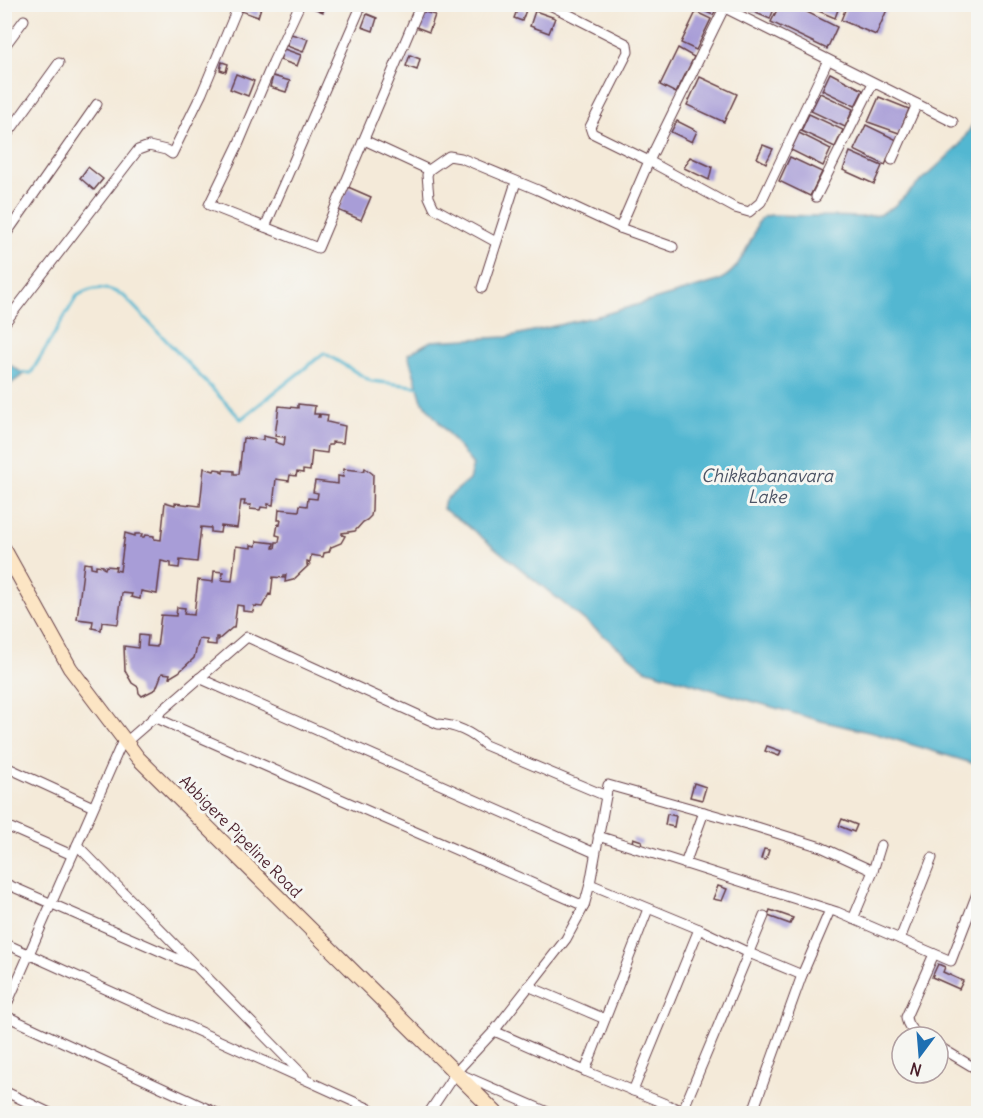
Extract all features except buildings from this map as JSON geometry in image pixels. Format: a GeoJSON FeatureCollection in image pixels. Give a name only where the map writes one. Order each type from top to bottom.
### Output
{"type":"FeatureCollection","features":[{"type":"Feature","properties":{"kind":"main road","name":"Abbigere Pipeline Road"},"geometry":{"type":"LineString","coordinates":[[4,549],[70,668],[138,758],[497,1113]]}},
{"type":"Feature","properties":{"kind":"street"},"geometry":{"type":"LineString","coordinates":[[4,324],[138,150],[149,146],[166,150],[172,154],[202,93],[239,4]]}},
{"type":"Feature","properties":{"kind":"street"},"geometry":{"type":"LineString","coordinates":[[300,4],[209,205],[318,248],[421,4]]}},
{"type":"Feature","properties":{"kind":"street"},"geometry":{"type":"LineString","coordinates":[[265,228],[362,4]]}},
{"type":"Feature","properties":{"kind":"street"},"geometry":{"type":"LineString","coordinates":[[548,4],[627,44],[628,52],[590,127],[592,133],[735,208],[749,212],[761,202],[828,60]]}},
{"type":"Feature","properties":{"kind":"street"},"geometry":{"type":"LineString","coordinates":[[620,228],[649,161],[725,6],[953,122]]}},
{"type":"Feature","properties":{"kind":"street"},"geometry":{"type":"LineString","coordinates":[[4,47],[24,20]]}},
{"type":"Feature","properties":{"kind":"street"},"geometry":{"type":"LineString","coordinates":[[4,140],[59,63]]}},
{"type":"Feature","properties":{"kind":"street"},"geometry":{"type":"LineString","coordinates":[[816,197],[873,83]]}},
{"type":"Feature","properties":{"kind":"street"},"geometry":{"type":"LineString","coordinates":[[4,237],[97,104]]}},
{"type":"Feature","properties":{"kind":"street"},"geometry":{"type":"LineString","coordinates":[[892,160],[918,104]]}},
{"type":"Feature","properties":{"kind":"street"},"geometry":{"type":"LineString","coordinates":[[364,140],[429,170]]}},
{"type":"Feature","properties":{"kind":"street"},"geometry":{"type":"LineString","coordinates":[[496,242],[434,208],[429,196],[427,175],[429,170],[449,156],[461,158],[620,228],[673,247]]}},
{"type":"Feature","properties":{"kind":"street"},"geometry":{"type":"LineString","coordinates":[[482,288],[516,182]]}},
{"type":"Feature","properties":{"kind":"street"},"geometry":{"type":"LineString","coordinates":[[219,1113],[4,1013],[72,855],[125,740],[247,637],[438,724],[460,728],[485,745],[606,796]]}},
{"type":"Feature","properties":{"kind":"street"},"geometry":{"type":"LineString","coordinates":[[199,678],[595,854]]}},
{"type":"Feature","properties":{"kind":"street"},"geometry":{"type":"LineString","coordinates":[[154,717],[584,906]]}},
{"type":"Feature","properties":{"kind":"street"},"geometry":{"type":"LineString","coordinates":[[4,766],[91,806]]}},
{"type":"Feature","properties":{"kind":"street"},"geometry":{"type":"LineString","coordinates":[[428,1113],[456,1072],[494,1031],[566,939],[584,906],[608,785],[757,827],[821,848],[873,871]]}},
{"type":"Feature","properties":{"kind":"street"},"geometry":{"type":"LineString","coordinates":[[685,864],[704,812]]}},
{"type":"Feature","properties":{"kind":"street"},"geometry":{"type":"LineString","coordinates":[[4,825],[72,855]]}},
{"type":"Feature","properties":{"kind":"street"},"geometry":{"type":"LineString","coordinates":[[598,836],[830,910],[951,962],[978,891]]}},
{"type":"Feature","properties":{"kind":"street"},"geometry":{"type":"LineString","coordinates":[[77,845],[307,1080]]}},
{"type":"Feature","properties":{"kind":"street"},"geometry":{"type":"LineString","coordinates":[[853,919],[881,845]]}},
{"type":"Feature","properties":{"kind":"street"},"geometry":{"type":"LineString","coordinates":[[900,939],[932,858]]}},
{"type":"Feature","properties":{"kind":"street"},"geometry":{"type":"LineString","coordinates":[[4,883],[197,967]]}},
{"type":"Feature","properties":{"kind":"street"},"geometry":{"type":"LineString","coordinates":[[590,884],[802,975]]}},
{"type":"Feature","properties":{"kind":"street"},"geometry":{"type":"LineString","coordinates":[[585,1071],[648,909]]}},
{"type":"Feature","properties":{"kind":"street"},"geometry":{"type":"LineString","coordinates":[[752,1113],[802,975],[830,910]]}},
{"type":"Feature","properties":{"kind":"street"},"geometry":{"type":"LineString","coordinates":[[494,1031],[686,1112],[764,916]]}},
{"type":"Feature","properties":{"kind":"street"},"geometry":{"type":"LineString","coordinates":[[633,1091],[699,929]]}},
{"type":"Feature","properties":{"kind":"street"},"geometry":{"type":"LineString","coordinates":[[4,943],[381,1113]]}},
{"type":"Feature","properties":{"kind":"street"},"geometry":{"type":"LineString","coordinates":[[908,1025],[906,1017],[934,954]]}},
{"type":"Feature","properties":{"kind":"street"},"geometry":{"type":"LineString","coordinates":[[528,986],[605,1019]]}},
{"type":"Feature","properties":{"kind":"street"},"geometry":{"type":"LineString","coordinates":[[950,1053],[978,1070]]}},
{"type":"Feature","properties":{"kind":"street"},"geometry":{"type":"LineString","coordinates":[[456,1072],[552,1113]]}},
{"type":"Feature","properties":{"kind":"street"},"geometry":{"type":"LineString","coordinates":[[4,1091],[52,1113]]}},
{"type":"Feature","properties":{"kind":"water","name":"Chikkabanavara Lake"},"geometry":{"type":"Polygon","coordinates":[[[978,121],[978,765],[877,734],[821,721],[645,669],[464,523],[443,509],[445,500],[469,480],[473,465],[422,401],[408,354],[431,341],[507,337],[602,315],[715,282],[735,268],[759,221],[766,216],[862,217],[879,215],[893,207],[959,146],[973,124],[978,121]]]}},
{"type":"Feature","properties":{"kind":"water"},"geometry":{"type":"Polygon","coordinates":[[[4,360],[24,374],[5,388],[4,360]]]}},
{"type":"Feature","properties":{"kind":"waterway"},"geometry":{"type":"LineString","coordinates":[[19,373],[31,373],[77,296],[88,290],[100,288],[112,290],[124,296],[241,419],[324,353],[371,381],[421,387]]}}]}
